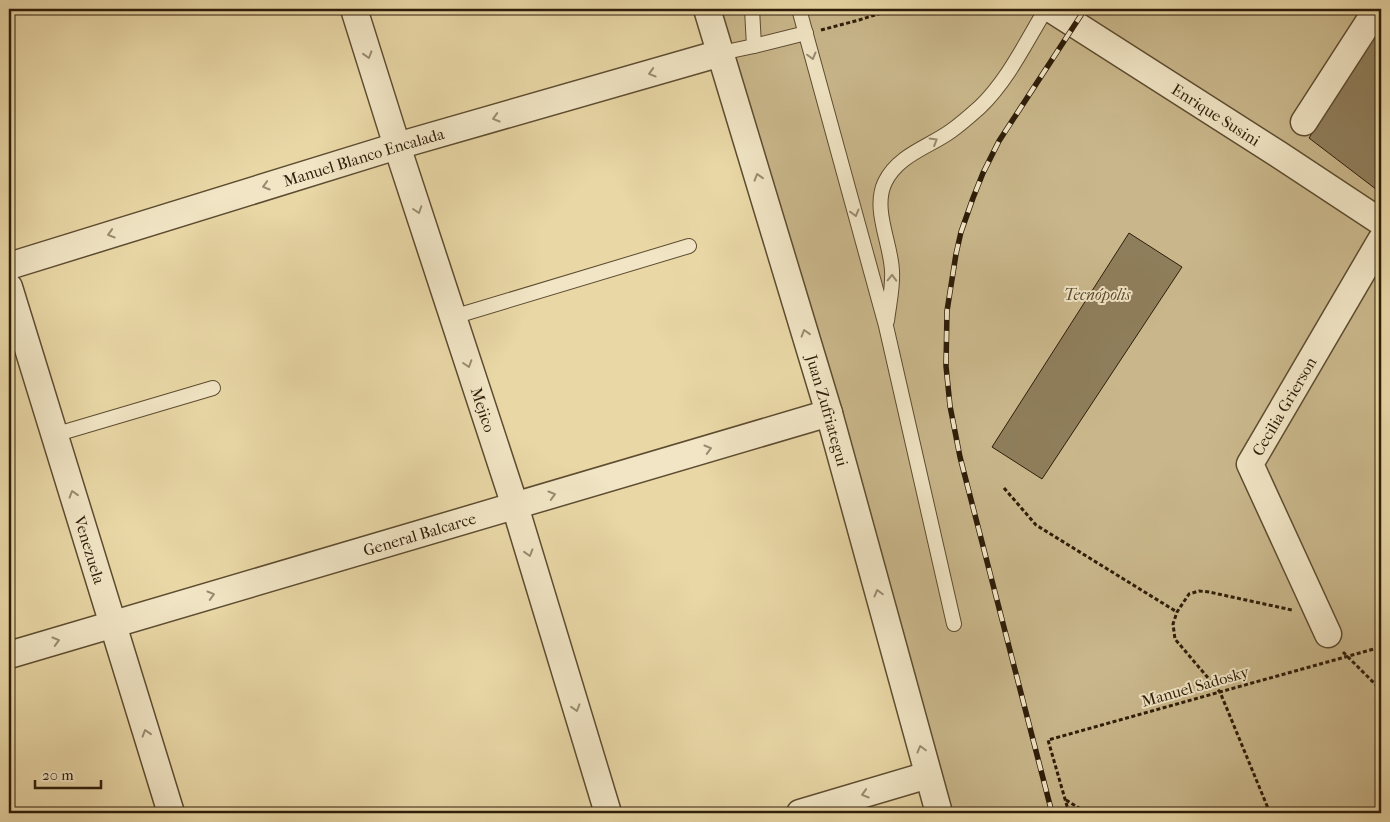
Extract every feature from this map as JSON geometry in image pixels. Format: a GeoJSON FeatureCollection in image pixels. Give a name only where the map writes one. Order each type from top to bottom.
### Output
{"type":"FeatureCollection","features":[{"type":"Feature","properties":{"kind":"street","name":"Mejico"},"geometry":{"type":"LineString","coordinates":[[354,9],[396,146],[515,506],[608,813]]}},
{"type":"Feature","properties":{"kind":"street","name":"Juan Zufriategui"},"geometry":{"type":"LineString","coordinates":[[707,9],[829,413],[939,813]]}},
{"type":"Feature","properties":{"kind":"street","name":"Enrique Susini"},"geometry":{"type":"LineString","coordinates":[[1051,9],[1381,222]]}},
{"type":"Feature","properties":{"kind":"street"},"geometry":{"type":"LineString","coordinates":[[1304,122],[1377,9]]}},
{"type":"Feature","properties":{"kind":"street","name":"Manuel Blanco Encalada"},"geometry":{"type":"LineString","coordinates":[[9,266],[396,146],[721,53]]}},
{"type":"Feature","properties":{"kind":"street","name":"Cecilia Grierson"},"geometry":{"type":"LineString","coordinates":[[1323,625],[1250,464],[1381,240]]}},
{"type":"Feature","properties":{"kind":"street","name":"Venezuela"},"geometry":{"type":"LineString","coordinates":[[9,287],[170,813]]}},
{"type":"Feature","properties":{"kind":"street","name":"General Balcarce"},"geometry":{"type":"LineString","coordinates":[[9,655],[829,413]]}},
{"type":"Feature","properties":{"kind":"street"},"geometry":{"type":"LineString","coordinates":[[800,813],[928,775]]}},
{"type":"Feature","properties":{"kind":"lane"},"geometry":{"type":"LineString","coordinates":[[752,9],[754,46]]}},
{"type":"Feature","properties":{"kind":"lane"},"geometry":{"type":"LineString","coordinates":[[800,9],[886,326],[954,624]]}},
{"type":"Feature","properties":{"kind":"lane"},"geometry":{"type":"LineString","coordinates":[[886,326],[891,295],[892,270],[880,202],[885,182],[904,158],[951,131],[980,107],[1009,70],[1046,9]]}},
{"type":"Feature","properties":{"kind":"lane"},"geometry":{"type":"LineString","coordinates":[[721,53],[806,33]]}},
{"type":"Feature","properties":{"kind":"lane"},"geometry":{"type":"LineString","coordinates":[[453,317],[689,246]]}},
{"type":"Feature","properties":{"kind":"lane"},"geometry":{"type":"LineString","coordinates":[[54,435],[213,388]]}},
{"type":"Feature","properties":{"kind":"path"},"geometry":{"type":"LineString","coordinates":[[806,33],[894,9]]}},
{"type":"Feature","properties":{"kind":"path"},"geometry":{"type":"LineString","coordinates":[[1004,488],[1036,525],[1177,612]]}},
{"type":"Feature","properties":{"kind":"path"},"geometry":{"type":"LineString","coordinates":[[1270,813],[1220,692],[1175,639],[1173,624],[1177,612],[1189,594],[1199,591],[1209,592],[1323,625],[1348,657],[1381,690]]}},
{"type":"Feature","properties":{"kind":"path","name":"Manuel Sadosky"},"geometry":{"type":"LineString","coordinates":[[1065,800],[1048,740],[1381,647]]}},
{"type":"Feature","properties":{"kind":"path"},"geometry":{"type":"LineString","coordinates":[[1065,800],[1069,813]]}},
{"type":"Feature","properties":{"kind":"path"},"geometry":{"type":"LineString","coordinates":[[1065,800],[1087,813]]}},
{"type":"Feature","properties":{"kind":"green space","name":"Tecnópolis"},"geometry":{"type":"Polygon","coordinates":[[[719,9],[1381,9],[1381,813],[949,813],[719,9]]]}},
{"type":"Feature","properties":{"kind":"building"},"geometry":{"type":"Polygon","coordinates":[[[1381,22],[1381,193],[1309,138],[1381,22]]]}},
{"type":"Feature","properties":{"kind":"building"},"geometry":{"type":"Polygon","coordinates":[[[1129,233],[1182,267],[1042,479],[992,447],[1129,233]]]}},
{"type":"Feature","properties":{"kind":"railway"},"geometry":{"type":"LineString","coordinates":[[1052,813],[960,457],[950,406],[946,366],[947,311],[961,232],[983,173],[999,141],[1085,9]]}}]}
